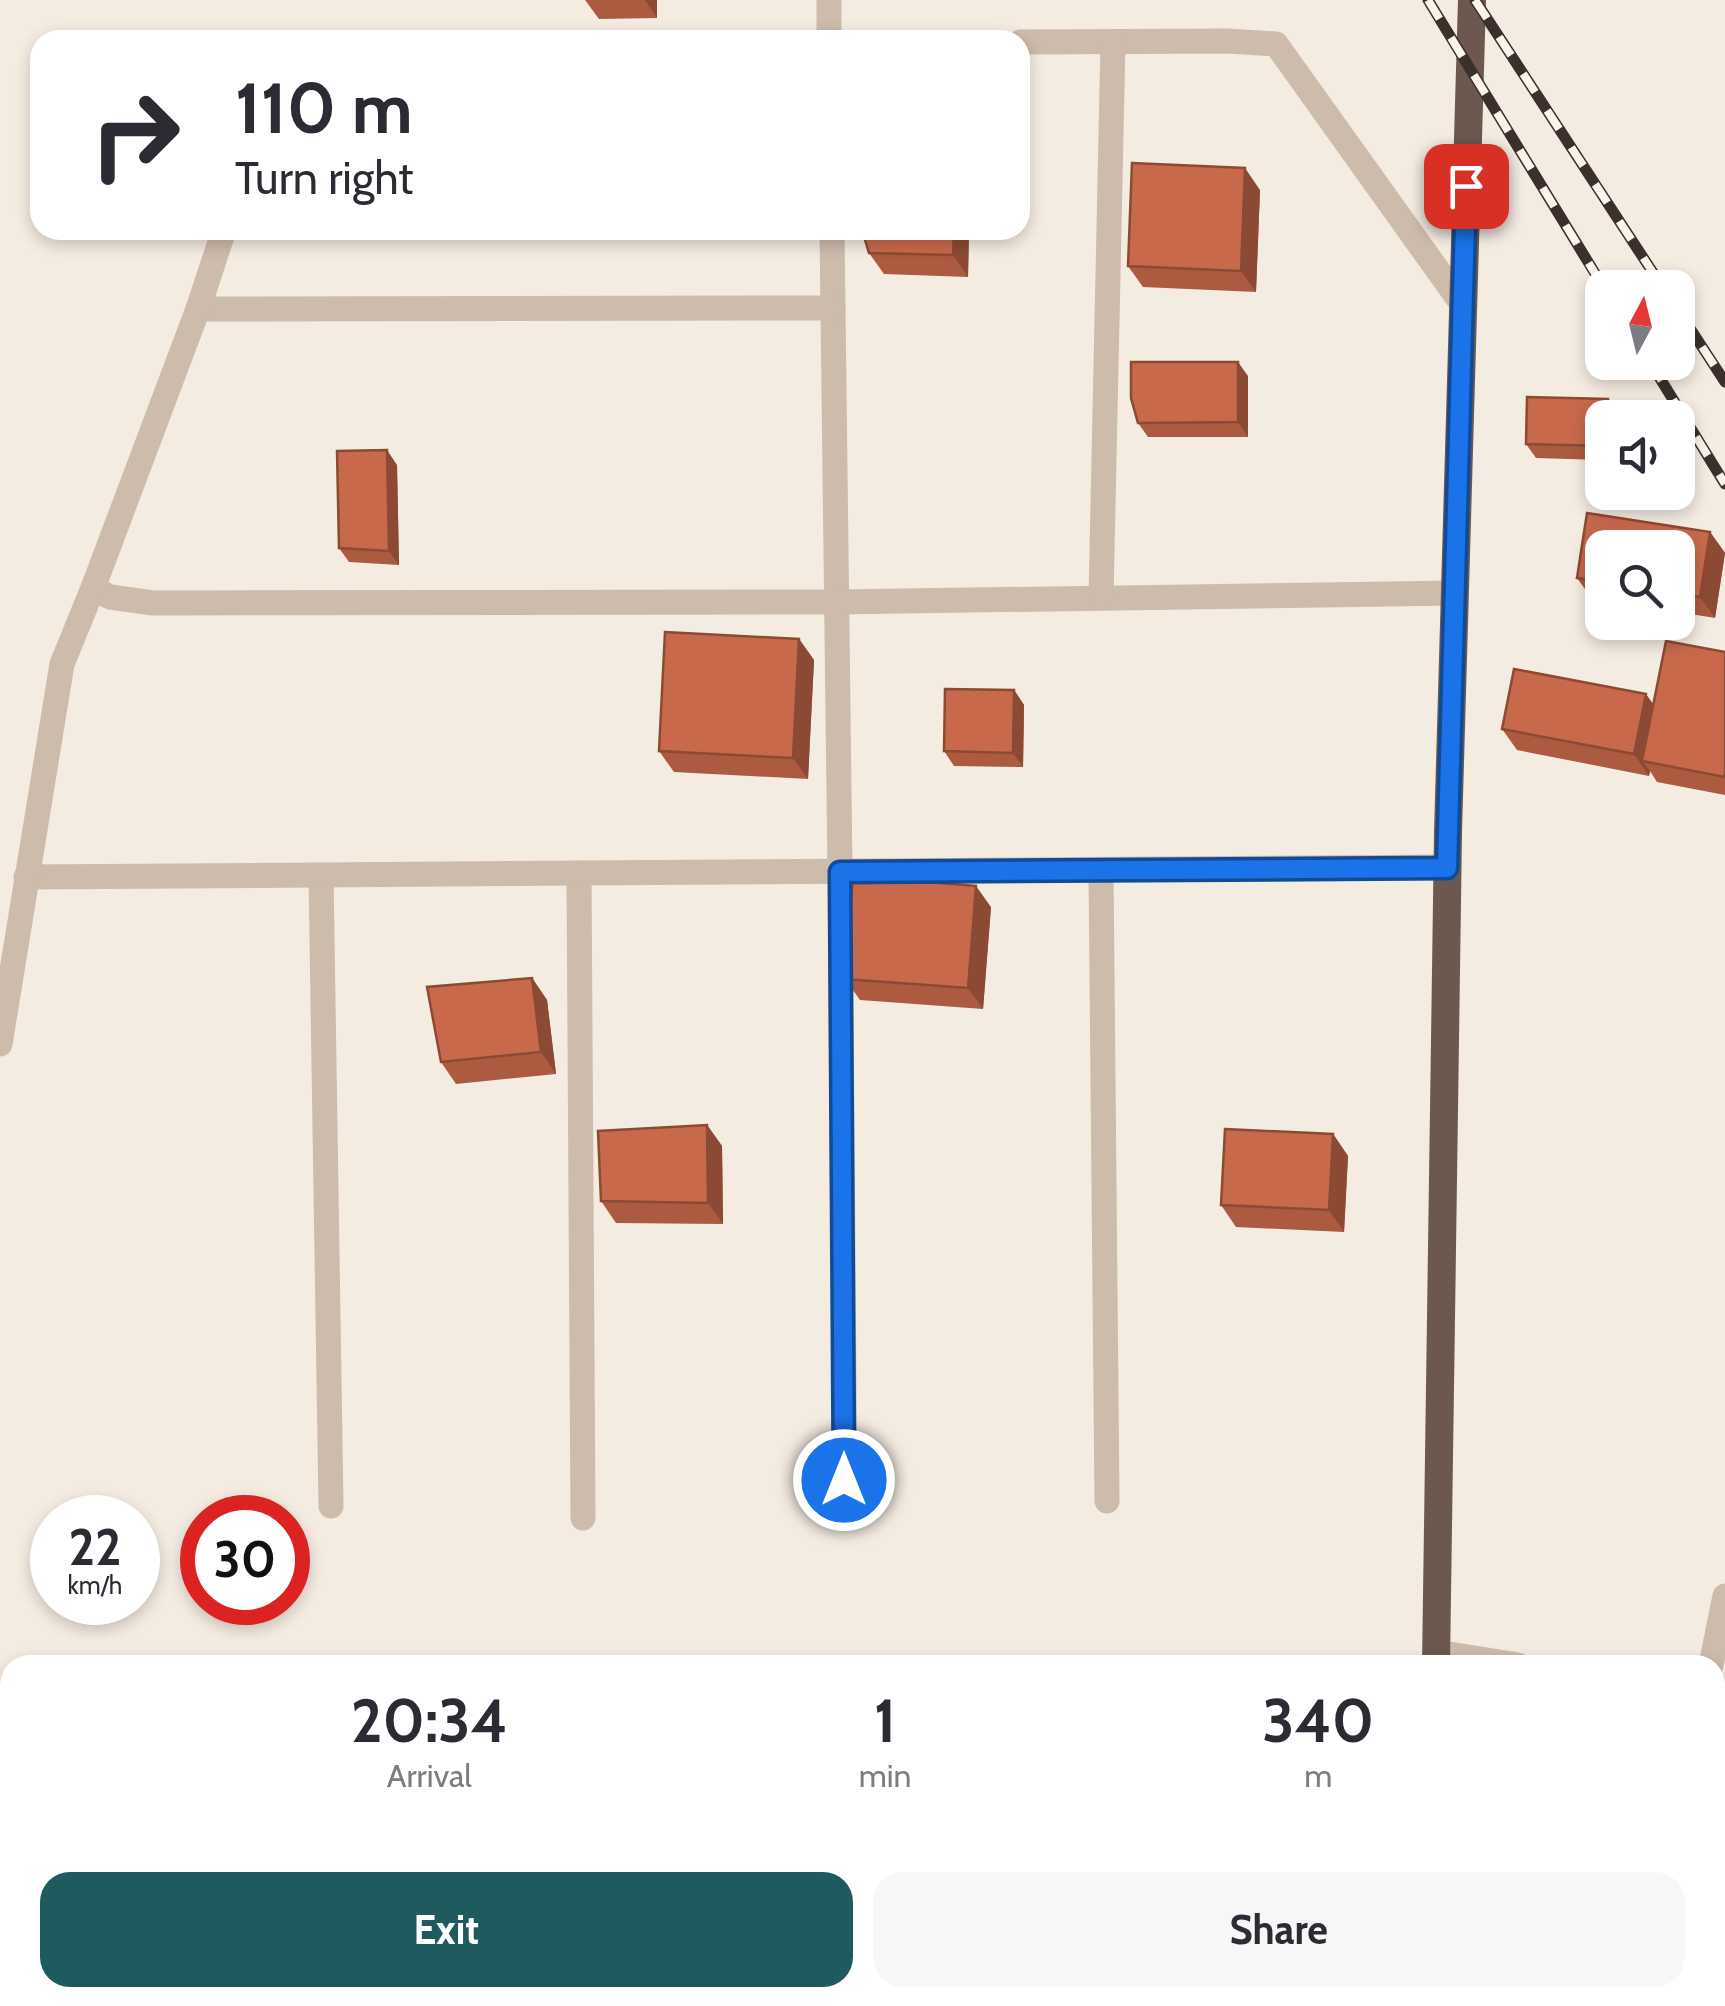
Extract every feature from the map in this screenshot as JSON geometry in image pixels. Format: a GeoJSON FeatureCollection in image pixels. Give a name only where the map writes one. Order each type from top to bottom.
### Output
{"type":"FeatureCollection","features":[{"type":"Feature","properties":{"kind":"highway"},"geometry":{"type":"LineString","coordinates":[[1436,1655],[1447,868],[1472,0]]}},
{"type":"Feature","properties":{"kind":"street"},"geometry":{"type":"LineString","coordinates":[[828,0],[829,30]]}},
{"type":"Feature","properties":{"kind":"street"},"geometry":{"type":"LineString","coordinates":[[1030,42],[1276,44],[1462,304]]}},
{"type":"Feature","properties":{"kind":"street"},"geometry":{"type":"LineString","coordinates":[[1101,598],[1113,42]]}},
{"type":"Feature","properties":{"kind":"street"},"geometry":{"type":"LineString","coordinates":[[0,1044],[62,664],[94,588],[221,240]]}},
{"type":"Feature","properties":{"kind":"street"},"geometry":{"type":"LineString","coordinates":[[832,240],[844,1518]]}},
{"type":"Feature","properties":{"kind":"street"},"geometry":{"type":"LineString","coordinates":[[198,308],[833,308]]}},
{"type":"Feature","properties":{"kind":"street"},"geometry":{"type":"LineString","coordinates":[[94,588],[110,597],[153,603],[837,602],[1454,592]]}},
{"type":"Feature","properties":{"kind":"street"},"geometry":{"type":"LineString","coordinates":[[26,877],[1447,868]]}},
{"type":"Feature","properties":{"kind":"street"},"geometry":{"type":"LineString","coordinates":[[1101,870],[1107,1501]]}},
{"type":"Feature","properties":{"kind":"street"},"geometry":{"type":"LineString","coordinates":[[579,874],[583,1518]]}},
{"type":"Feature","properties":{"kind":"street"},"geometry":{"type":"LineString","coordinates":[[321,875],[331,1506]]}},
{"type":"Feature","properties":{"kind":"street"},"geometry":{"type":"LineString","coordinates":[[1713,1655],[1725,1596]]}},
{"type":"Feature","properties":{"kind":"building"},"geometry":{"type":"Polygon","coordinates":[[[1132,163],[1245,168],[1241,271],[1128,266],[1132,163]]]}},
{"type":"Feature","properties":{"kind":"building"},"geometry":{"type":"Polygon","coordinates":[[[865,240],[954,240],[953,255],[869,253],[865,240]]]}},
{"type":"Feature","properties":{"kind":"building"},"geometry":{"type":"Polygon","coordinates":[[[1131,362],[1238,362],[1238,422],[1138,423],[1131,398],[1131,362]]]}},
{"type":"Feature","properties":{"kind":"building"},"geometry":{"type":"Polygon","coordinates":[[[1527,397],[1608,399],[1585,400],[1585,446],[1526,444],[1527,397]]]}},
{"type":"Feature","properties":{"kind":"building"},"geometry":{"type":"Polygon","coordinates":[[[387,450],[389,551],[339,548],[337,451],[387,450]]]}},
{"type":"Feature","properties":{"kind":"building"},"geometry":{"type":"Polygon","coordinates":[[[1587,513],[1710,532],[1700,597],[1695,596],[1695,530],[1585,530],[1585,579],[1577,578],[1587,513]]]}},
{"type":"Feature","properties":{"kind":"building"},"geometry":{"type":"Polygon","coordinates":[[[665,632],[799,639],[793,758],[659,751],[665,632]]]}},
{"type":"Feature","properties":{"kind":"building"},"geometry":{"type":"Polygon","coordinates":[[[1666,641],[1725,652],[1725,777],[1642,761],[1666,641]]]}},
{"type":"Feature","properties":{"kind":"building"},"geometry":{"type":"Polygon","coordinates":[[[1514,669],[1646,694],[1634,754],[1502,729],[1514,669]]]}},
{"type":"Feature","properties":{"kind":"building"},"geometry":{"type":"Polygon","coordinates":[[[945,689],[1014,690],[1013,753],[944,751],[945,689]]]}},
{"type":"Feature","properties":{"kind":"building"},"geometry":{"type":"Polygon","coordinates":[[[853,876],[976,886],[968,988],[845,979],[853,876]]]}},
{"type":"Feature","properties":{"kind":"building"},"geometry":{"type":"Polygon","coordinates":[[[532,978],[541,1052],[441,1062],[427,987],[532,978]]]}},
{"type":"Feature","properties":{"kind":"building"},"geometry":{"type":"Polygon","coordinates":[[[707,1125],[708,1203],[601,1201],[598,1131],[707,1125]]]}},
{"type":"Feature","properties":{"kind":"building"},"geometry":{"type":"Polygon","coordinates":[[[1225,1129],[1333,1134],[1329,1210],[1221,1205],[1225,1129]]]}},
{"type":"Feature","properties":{"kind":"railway"},"geometry":{"type":"LineString","coordinates":[[1428,0],[1593,270]]}},
{"type":"Feature","properties":{"kind":"railway"},"geometry":{"type":"LineString","coordinates":[[1475,0],[1651,270]]}},
{"type":"Feature","properties":{"kind":"railway"},"geometry":{"type":"LineString","coordinates":[[1695,336],[1725,382]]}},
{"type":"Feature","properties":{"kind":"railway"},"geometry":{"type":"LineString","coordinates":[[1661,380],[1725,484]]}},
{"type":"Feature","properties":{"kind":"route"},"geometry":{"type":"LineString","coordinates":[[844,1480],[840,872],[1447,868],[1466,186]]}}]}
